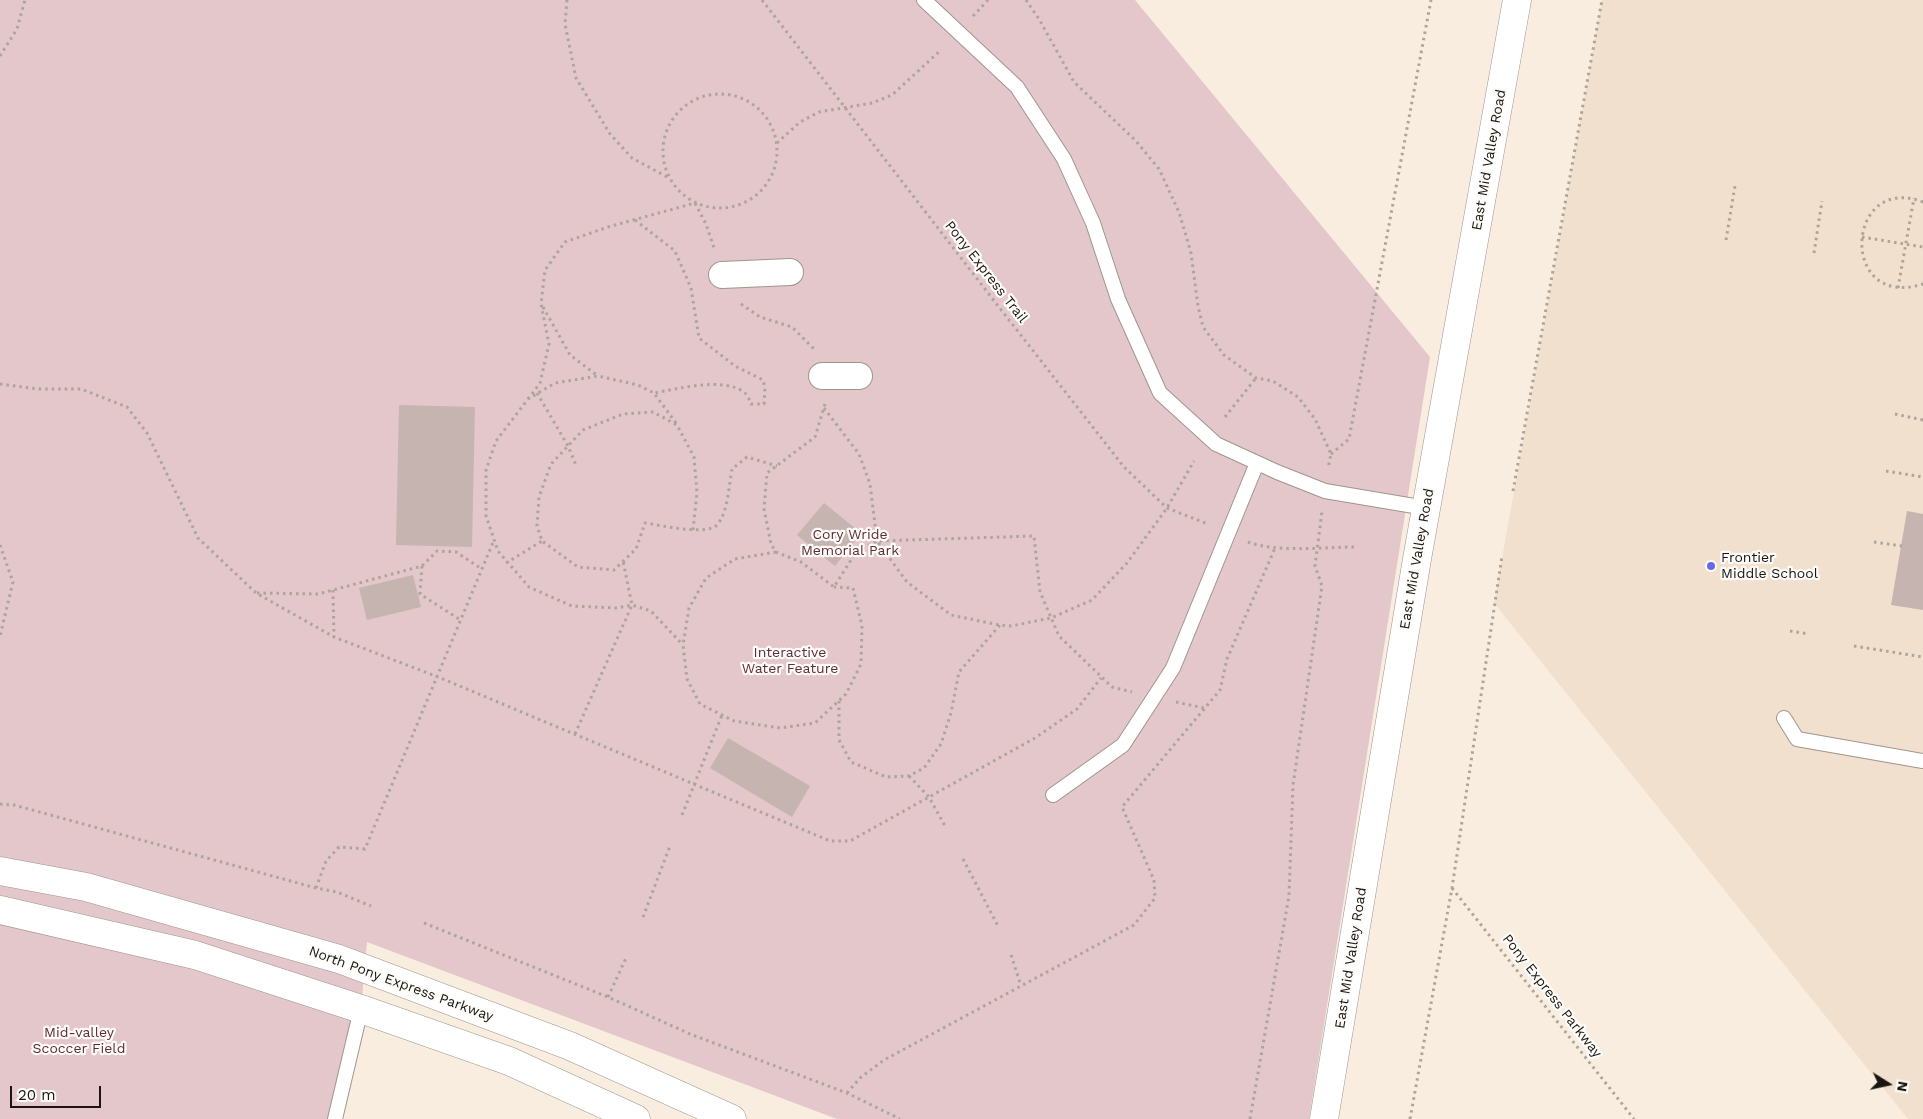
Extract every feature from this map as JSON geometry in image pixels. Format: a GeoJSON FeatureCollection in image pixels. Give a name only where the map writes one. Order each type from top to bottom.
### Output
{"type":"FeatureCollection","features":[{"type":"Feature","properties":{"kind":"main road","name":"East Mid Valley Road"},"geometry":{"type":"LineString","coordinates":[[1324,1119],[1426,508],[1517,0]]}},
{"type":"Feature","properties":{"kind":"main road","name":"North Pony Express Parkway"},"geometry":{"type":"LineString","coordinates":[[0,870],[86,887],[339,959],[570,1046],[732,1119]]}},
{"type":"Feature","properties":{"kind":"main road"},"geometry":{"type":"LineString","coordinates":[[0,910],[195,955],[509,1061],[636,1119]]}},
{"type":"Feature","properties":{"kind":"street"},"geometry":{"type":"LineString","coordinates":[[722,275],[790,272]]}},
{"type":"Feature","properties":{"kind":"street"},"geometry":{"type":"LineString","coordinates":[[822,376],[859,376]]}},
{"type":"Feature","properties":{"kind":"lane"},"geometry":{"type":"LineString","coordinates":[[924,0],[1017,86],[1064,159],[1092,223],[1118,299],[1160,393],[1216,444],[1257,463],[1325,491],[1426,508]]}},
{"type":"Feature","properties":{"kind":"lane"},"geometry":{"type":"LineString","coordinates":[[1053,794],[1123,745],[1173,668],[1257,463]]}},
{"type":"Feature","properties":{"kind":"lane"},"geometry":{"type":"LineString","coordinates":[[1784,718],[1797,739],[1923,761]]}},
{"type":"Feature","properties":{"kind":"lane"},"geometry":{"type":"LineString","coordinates":[[335,1119],[361,1010]]}},
{"type":"Feature","properties":{"kind":"path"},"geometry":{"type":"LineString","coordinates":[[0,56],[17,29],[25,0]]}},
{"type":"Feature","properties":{"kind":"path"},"geometry":{"type":"LineString","coordinates":[[567,0],[566,24],[576,78],[610,134],[632,158],[670,178]]}},
{"type":"Feature","properties":{"kind":"path","name":"Pony Express Trail"},"geometry":{"type":"LineString","coordinates":[[762,0],[1124,467],[1167,508],[1217,528]]}},
{"type":"Feature","properties":{"kind":"path"},"geometry":{"type":"LineString","coordinates":[[971,18],[988,0]]}},
{"type":"Feature","properties":{"kind":"path"},"geometry":{"type":"LineString","coordinates":[[1026,0],[1039,19],[1074,82],[1136,141],[1159,169],[1180,212],[1191,253],[1198,306],[1203,327],[1224,355],[1256,378],[1272,381],[1298,397],[1315,419],[1331,454],[1328,468]]}},
{"type":"Feature","properties":{"kind":"path"},"geometry":{"type":"LineString","coordinates":[[1331,454],[1349,439],[1431,0]]}},
{"type":"Feature","properties":{"kind":"path"},"geometry":{"type":"LineString","coordinates":[[1513,491],[1602,0]]}},
{"type":"Feature","properties":{"kind":"path"},"geometry":{"type":"LineString","coordinates":[[777,143],[800,122],[819,112],[844,106],[872,103],[892,95],[941,50]]}},
{"type":"Feature","properties":{"kind":"path"},"geometry":{"type":"LineString","coordinates":[[718,94],[738,96],[755,105],[768,119],[777,143],[777,156],[773,174],[763,189],[749,201],[732,207],[714,208],[695,203],[681,193],[670,178],[664,160],[664,141],[671,123],[677,115],[683,108],[700,98],[718,94]]}},
{"type":"Feature","properties":{"kind":"path"},"geometry":{"type":"LineString","coordinates":[[1726,240],[1735,186]]}},
{"type":"Feature","properties":{"kind":"path"},"geometry":{"type":"LineString","coordinates":[[1923,202],[1914,198],[1893,200],[1874,210],[1867,220],[1862,237],[1861,253],[1873,275],[1884,283],[1898,288],[1912,288],[1923,284]]}},
{"type":"Feature","properties":{"kind":"path"},"geometry":{"type":"LineString","coordinates":[[1898,288],[1914,198]]}},
{"type":"Feature","properties":{"kind":"path"},"geometry":{"type":"LineString","coordinates":[[1814,253],[1822,201]]}},
{"type":"Feature","properties":{"kind":"path"},"geometry":{"type":"LineString","coordinates":[[683,645],[651,611],[632,606],[617,608],[572,606],[529,587],[506,563],[498,551],[486,516],[486,470],[496,441],[540,383],[549,344],[541,304],[545,270],[565,242],[608,227],[695,203]]}},
{"type":"Feature","properties":{"kind":"path"},"geometry":{"type":"LineString","coordinates":[[695,203],[706,224],[722,275],[736,301],[760,317],[792,327],[814,347],[826,384],[824,408],[815,437],[767,473],[764,509],[771,544],[776,552]]}},
{"type":"Feature","properties":{"kind":"path"},"geometry":{"type":"LineString","coordinates":[[635,220],[675,251],[691,288],[698,338],[735,366],[763,380],[765,388],[764,404],[752,404],[745,394],[733,388],[710,384],[654,393]]}},
{"type":"Feature","properties":{"kind":"path"},"geometry":{"type":"LineString","coordinates":[[1862,237],[1923,246]]}},
{"type":"Feature","properties":{"kind":"path"},"geometry":{"type":"LineString","coordinates":[[541,304],[570,355],[598,376]]}},
{"type":"Feature","properties":{"kind":"path"},"geometry":{"type":"LineString","coordinates":[[528,399],[555,383],[598,376],[638,385],[654,393],[677,425],[694,457],[697,493],[693,530]]}},
{"type":"Feature","properties":{"kind":"path"},"geometry":{"type":"LineString","coordinates":[[1225,417],[1256,378]]}},
{"type":"Feature","properties":{"kind":"path"},"geometry":{"type":"LineString","coordinates":[[0,384],[38,389],[81,389],[127,408],[147,433],[198,538],[256,593],[334,637],[438,677],[830,841],[850,841],[1036,738],[1077,709],[1101,678]]}},
{"type":"Feature","properties":{"kind":"path"},"geometry":{"type":"LineString","coordinates":[[537,393],[568,446],[576,466]]}},
{"type":"Feature","properties":{"kind":"path"},"geometry":{"type":"LineString","coordinates":[[824,408],[859,454],[870,484],[877,541],[907,582],[951,615],[999,625],[1011,626],[1051,618],[1092,600],[1127,563],[1167,508],[1194,461]]}},
{"type":"Feature","properties":{"kind":"path"},"geometry":{"type":"LineString","coordinates":[[677,425],[653,412],[623,414],[583,430],[551,464],[540,497],[537,526],[542,541],[578,567],[614,570],[636,549],[645,523],[693,530],[712,528],[718,524],[723,512],[732,469],[747,457],[777,466]]}},
{"type":"Feature","properties":{"kind":"path"},"geometry":{"type":"LineString","coordinates":[[1895,414],[1923,420]]}},
{"type":"Feature","properties":{"kind":"path"},"geometry":{"type":"LineString","coordinates":[[1886,471],[1923,476]]}},
{"type":"Feature","properties":{"kind":"path"},"geometry":{"type":"LineString","coordinates":[[1250,1119],[1289,896],[1293,785],[1322,586],[1315,566],[1315,547],[1322,511]]}},
{"type":"Feature","properties":{"kind":"path"},"geometry":{"type":"LineString","coordinates":[[834,587],[856,552],[877,541],[1034,536],[1040,592],[1058,636],[1112,687],[1134,693]]}},
{"type":"Feature","properties":{"kind":"path"},"geometry":{"type":"LineString","coordinates":[[316,888],[326,861],[339,846],[365,849],[462,621],[494,539]]}},
{"type":"Feature","properties":{"kind":"path"},"geometry":{"type":"LineString","coordinates":[[1245,540],[1261,547],[1275,548],[1356,547]]}},
{"type":"Feature","properties":{"kind":"path"},"geometry":{"type":"LineString","coordinates":[[506,563],[542,541]]}},
{"type":"Feature","properties":{"kind":"path"},"geometry":{"type":"LineString","coordinates":[[1874,542],[1902,546]]}},
{"type":"Feature","properties":{"kind":"path"},"geometry":{"type":"LineString","coordinates":[[0,545],[13,582],[0,636]]}},
{"type":"Feature","properties":{"kind":"path"},"geometry":{"type":"LineString","coordinates":[[848,1093],[860,1078],[884,1060],[1134,926],[1155,898],[1154,880],[1122,807],[1220,690],[1227,659],[1275,548]]}},
{"type":"Feature","properties":{"kind":"path"},"geometry":{"type":"LineString","coordinates":[[256,593],[318,594],[422,566],[437,552],[456,552],[482,569]]}},
{"type":"Feature","properties":{"kind":"path"},"geometry":{"type":"LineString","coordinates":[[776,552],[801,562],[834,587],[852,588],[862,626],[861,664],[846,694],[815,723],[780,728],[734,721],[700,704],[686,679],[683,645],[689,608],[706,578],[735,560],[776,552]]}},
{"type":"Feature","properties":{"kind":"path"},"geometry":{"type":"LineString","coordinates":[[1410,1119],[1452,888],[1502,556]]}},
{"type":"Feature","properties":{"kind":"path"},"geometry":{"type":"LineString","coordinates":[[575,734],[632,606],[623,561]]}},
{"type":"Feature","properties":{"kind":"path"},"geometry":{"type":"LineString","coordinates":[[422,566],[420,594],[462,621]]}},
{"type":"Feature","properties":{"kind":"path"},"geometry":{"type":"LineString","coordinates":[[333,590],[334,637]]}},
{"type":"Feature","properties":{"kind":"path"},"geometry":{"type":"LineString","coordinates":[[840,700],[839,740],[851,762],[886,777],[909,776],[924,768],[941,744],[951,713],[959,672],[999,625]]}},
{"type":"Feature","properties":{"kind":"path"},"geometry":{"type":"LineString","coordinates":[[1790,631],[1809,634]]}},
{"type":"Feature","properties":{"kind":"path"},"geometry":{"type":"LineString","coordinates":[[1854,646],[1923,657]]}},
{"type":"Feature","properties":{"kind":"path"},"geometry":{"type":"LineString","coordinates":[[1176,702],[1204,708]]}},
{"type":"Feature","properties":{"kind":"path"},"geometry":{"type":"LineString","coordinates":[[682,815],[722,715]]}},
{"type":"Feature","properties":{"kind":"path"},"geometry":{"type":"LineString","coordinates":[[909,776],[929,797],[945,826]]}},
{"type":"Feature","properties":{"kind":"path"},"geometry":{"type":"LineString","coordinates":[[0,804],[14,805],[316,888],[337,892],[370,906]]}},
{"type":"Feature","properties":{"kind":"path"},"geometry":{"type":"LineString","coordinates":[[642,917],[670,846]]}},
{"type":"Feature","properties":{"kind":"path"},"geometry":{"type":"LineString","coordinates":[[963,859],[998,926]]}},
{"type":"Feature","properties":{"kind":"path","name":"Pony Express Parkway"},"geometry":{"type":"LineString","coordinates":[[1452,888],[1634,1119]]}},
{"type":"Feature","properties":{"kind":"path"},"geometry":{"type":"LineString","coordinates":[[424,923],[608,997],[690,1034],[848,1093],[900,1119]]}},
{"type":"Feature","properties":{"kind":"path"},"geometry":{"type":"LineString","coordinates":[[1010,955],[1022,986]]}},
{"type":"Feature","properties":{"kind":"path"},"geometry":{"type":"LineString","coordinates":[[608,997],[626,958]]}},
{"type":"Feature","properties":{"kind":"shaded area","name":"Frontier Middle School"},"geometry":{"type":"Polygon","coordinates":[[[1602,0],[1923,0],[1923,1119],[1908,1119],[1494,603],[1602,0]]]}},
{"type":"Feature","properties":{"kind":"green space","name":"Cory Wride Memorial Park"},"geometry":{"type":"Polygon","coordinates":[[[0,0],[1135,0],[1430,357],[1309,1119],[837,1119],[367,942],[361,1009],[335,1119],[0,1119],[0,0]]]}},
{"type":"Feature","properties":{"kind":"building"},"geometry":{"type":"Polygon","coordinates":[[[399,405],[475,407],[472,547],[396,545],[399,405]]]}},
{"type":"Feature","properties":{"kind":"building"},"geometry":{"type":"Polygon","coordinates":[[[824,503],[861,533],[835,566],[797,535],[824,503]]]}},
{"type":"Feature","properties":{"kind":"building"},"geometry":{"type":"Polygon","coordinates":[[[1907,511],[1923,514],[1923,610],[1891,605],[1907,511]]]}},
{"type":"Feature","properties":{"kind":"building"},"geometry":{"type":"Polygon","coordinates":[[[413,575],[421,607],[367,620],[359,588],[413,575]]]}},
{"type":"Feature","properties":{"kind":"building"},"geometry":{"type":"Polygon","coordinates":[[[728,738],[810,786],[792,817],[710,768],[728,738]]]}},
{"type":"Feature","properties":{"kind":"place","name":"Frontier Middle School"},"geometry":{"type":"Point","coordinates":[1711,566]}},
{"type":"Feature","properties":{"kind":"park label","name":"Interactive Water Feature"},"geometry":{"type":"Point","coordinates":[790,662]}},
{"type":"Feature","properties":{"kind":"park label","name":"Mid-valley Scoccer Field"},"geometry":{"type":"Point","coordinates":[79,1042]}}]}
